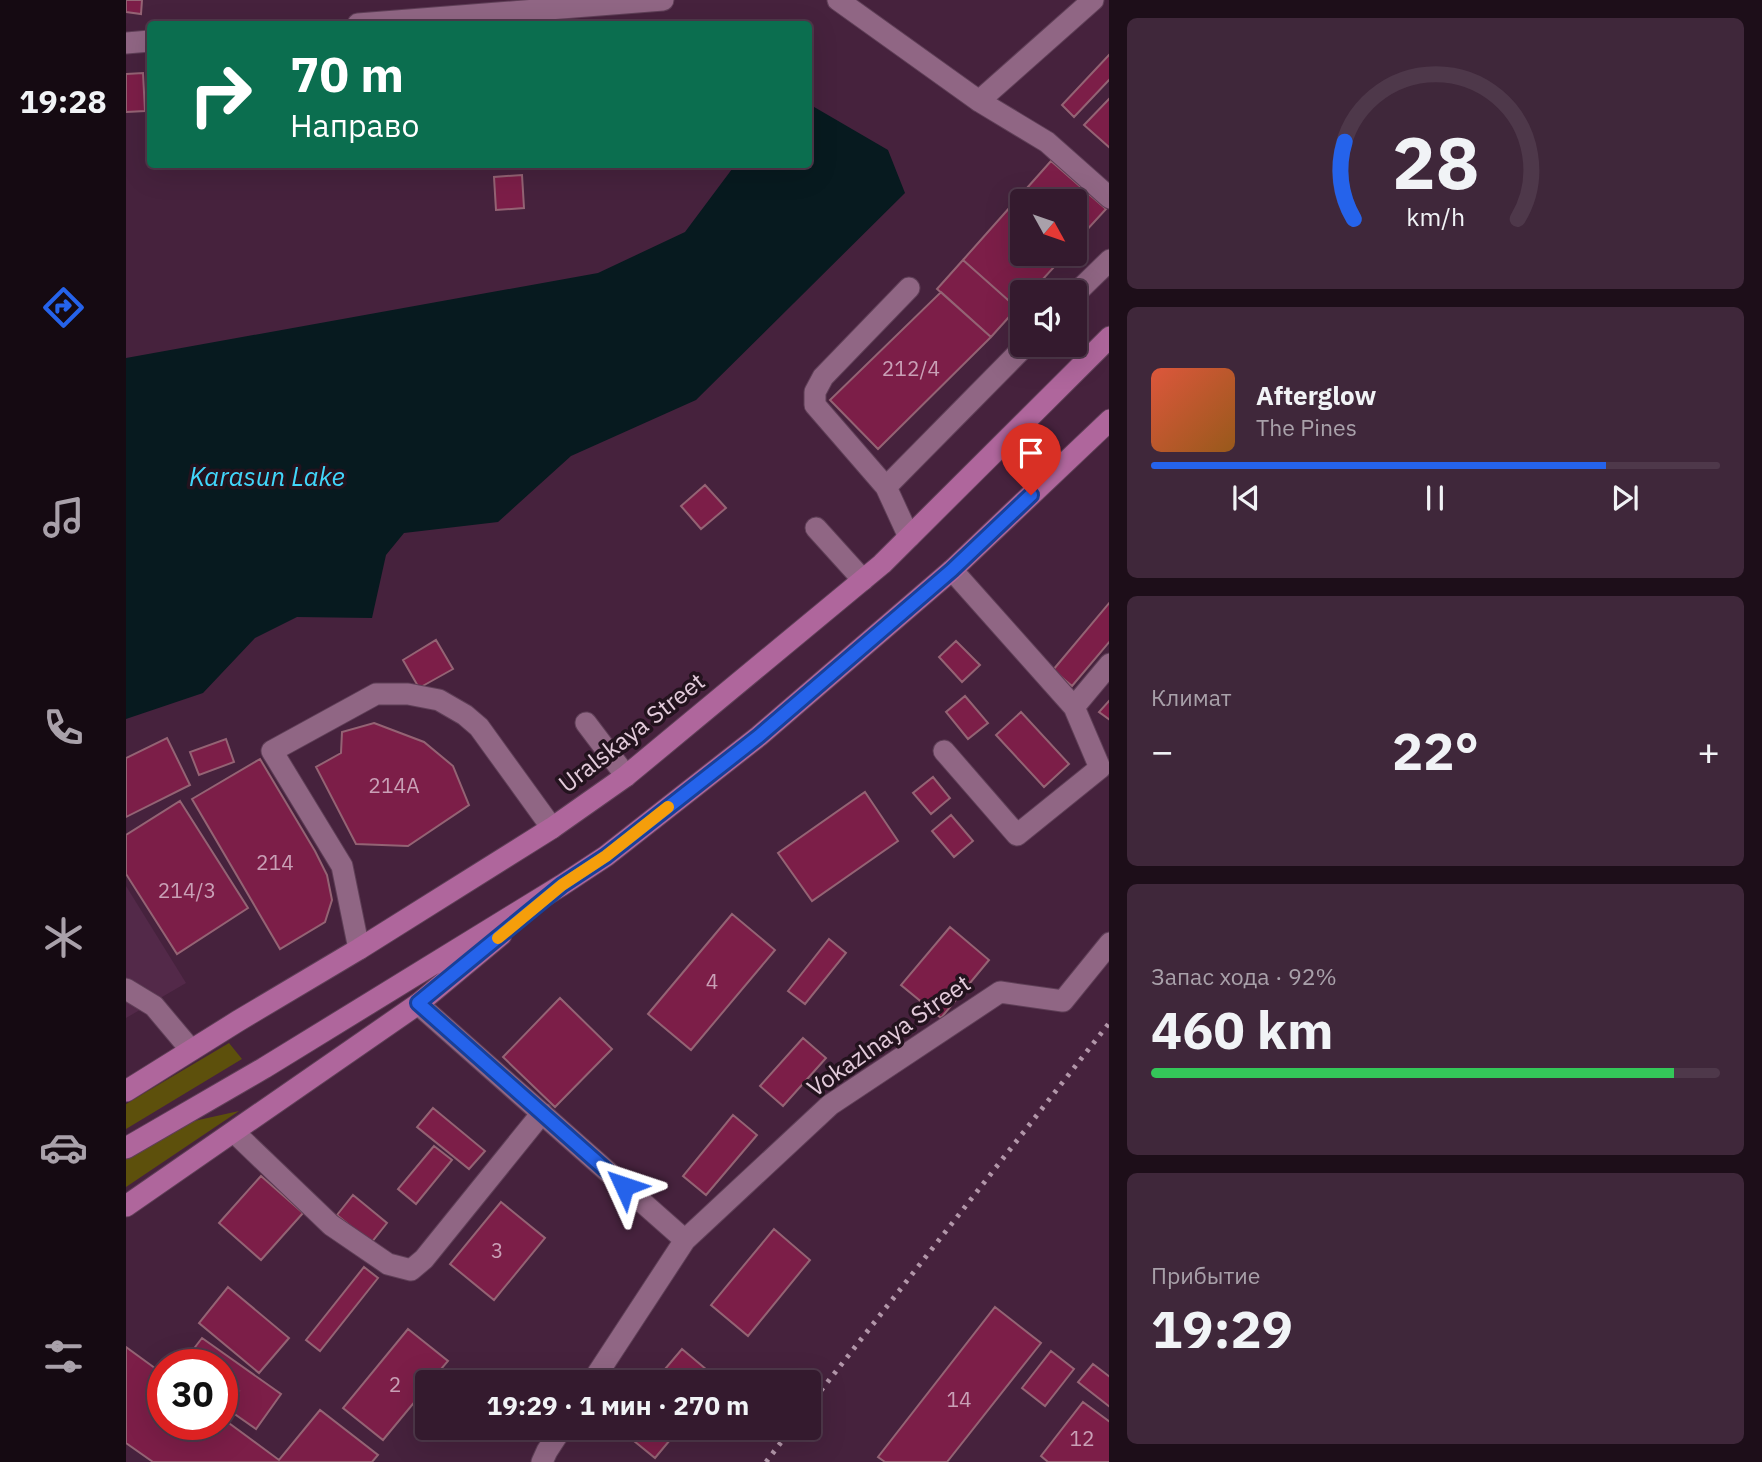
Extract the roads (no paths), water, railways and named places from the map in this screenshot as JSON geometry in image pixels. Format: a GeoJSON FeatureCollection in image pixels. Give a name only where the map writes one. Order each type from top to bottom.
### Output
{"type":"FeatureCollection","features":[{"type":"Feature","properties":{"kind":"main road","name":"Uralskaya Street"},"geometry":{"type":"LineString","coordinates":[[126,1091],[552,828],[626,776],[863,580],[1109,337]]}},
{"type":"Feature","properties":{"kind":"main road"},"geometry":{"type":"LineString","coordinates":[[126,1149],[264,1068],[606,856],[759,736],[952,570],[1109,420]]}},
{"type":"Feature","properties":{"kind":"main road"},"geometry":{"type":"LineString","coordinates":[[126,1206],[418,1003],[562,885]]}},
{"type":"Feature","properties":{"kind":"street"},"geometry":{"type":"LineString","coordinates":[[396,21],[663,0]]}},
{"type":"Feature","properties":{"kind":"street"},"geometry":{"type":"LineString","coordinates":[[838,0],[979,101],[1046,142],[1109,198]]}},
{"type":"Feature","properties":{"kind":"street"},"geometry":{"type":"LineString","coordinates":[[979,101],[1093,0]]}},
{"type":"Feature","properties":{"kind":"street"},"geometry":{"type":"LineString","coordinates":[[126,43],[147,41]]}},
{"type":"Feature","properties":{"kind":"street"},"geometry":{"type":"LineString","coordinates":[[1087,282],[1109,260]]}},
{"type":"Feature","properties":{"kind":"street"},"geometry":{"type":"LineString","coordinates":[[909,288],[823,377],[814,392],[815,405],[886,487],[909,537]]}},
{"type":"Feature","properties":{"kind":"street"},"geometry":{"type":"LineString","coordinates":[[886,487],[1014,357]]}},
{"type":"Feature","properties":{"kind":"street"},"geometry":{"type":"LineString","coordinates":[[816,528],[863,580]]}},
{"type":"Feature","properties":{"kind":"street"},"geometry":{"type":"LineString","coordinates":[[944,751],[1017,835],[1105,767],[1074,707],[952,570]]}},
{"type":"Feature","properties":{"kind":"street"},"geometry":{"type":"LineString","coordinates":[[1074,707],[1109,664]]}},
{"type":"Feature","properties":{"kind":"street"},"geometry":{"type":"LineString","coordinates":[[359,949],[342,866],[272,751],[376,694],[408,694],[439,701],[465,715],[479,727],[552,828]]}},
{"type":"Feature","properties":{"kind":"street"},"geometry":{"type":"LineString","coordinates":[[586,723],[626,776]]}},
{"type":"Feature","properties":{"kind":"street","name":"Vokazlnaya Street"},"geometry":{"type":"LineString","coordinates":[[600,1370],[685,1240],[830,1105],[1000,992],[1063,1001],[1109,943]]}},
{"type":"Feature","properties":{"kind":"street"},"geometry":{"type":"LineString","coordinates":[[126,989],[154,1006],[191,1050]]}},
{"type":"Feature","properties":{"kind":"street"},"geometry":{"type":"LineString","coordinates":[[418,1003],[685,1240]]}},
{"type":"Feature","properties":{"kind":"street"},"geometry":{"type":"LineString","coordinates":[[234,1132],[331,1225],[388,1264],[411,1270],[424,1259],[542,1113]]}},
{"type":"Feature","properties":{"kind":"street"},"geometry":{"type":"LineString","coordinates":[[542,1462],[554,1440]]}},
{"type":"Feature","properties":{"kind":"water","name":"Karasun Lake"},"geometry":{"type":"Polygon","coordinates":[[[812,106],[888,150],[905,193],[696,400],[571,456],[498,522],[404,533],[386,555],[372,618],[297,617],[255,638],[203,693],[126,719],[126,358],[598,273],[685,232],[733,168],[812,168],[812,106]]]}},
{"type":"Feature","properties":{"kind":"railway"},"geometry":{"type":"LineString","coordinates":[[821,1390],[1109,1023]]}},
{"type":"Feature","properties":{"kind":"railway"},"geometry":{"type":"LineString","coordinates":[[766,1462],[783,1440]]}}]}
